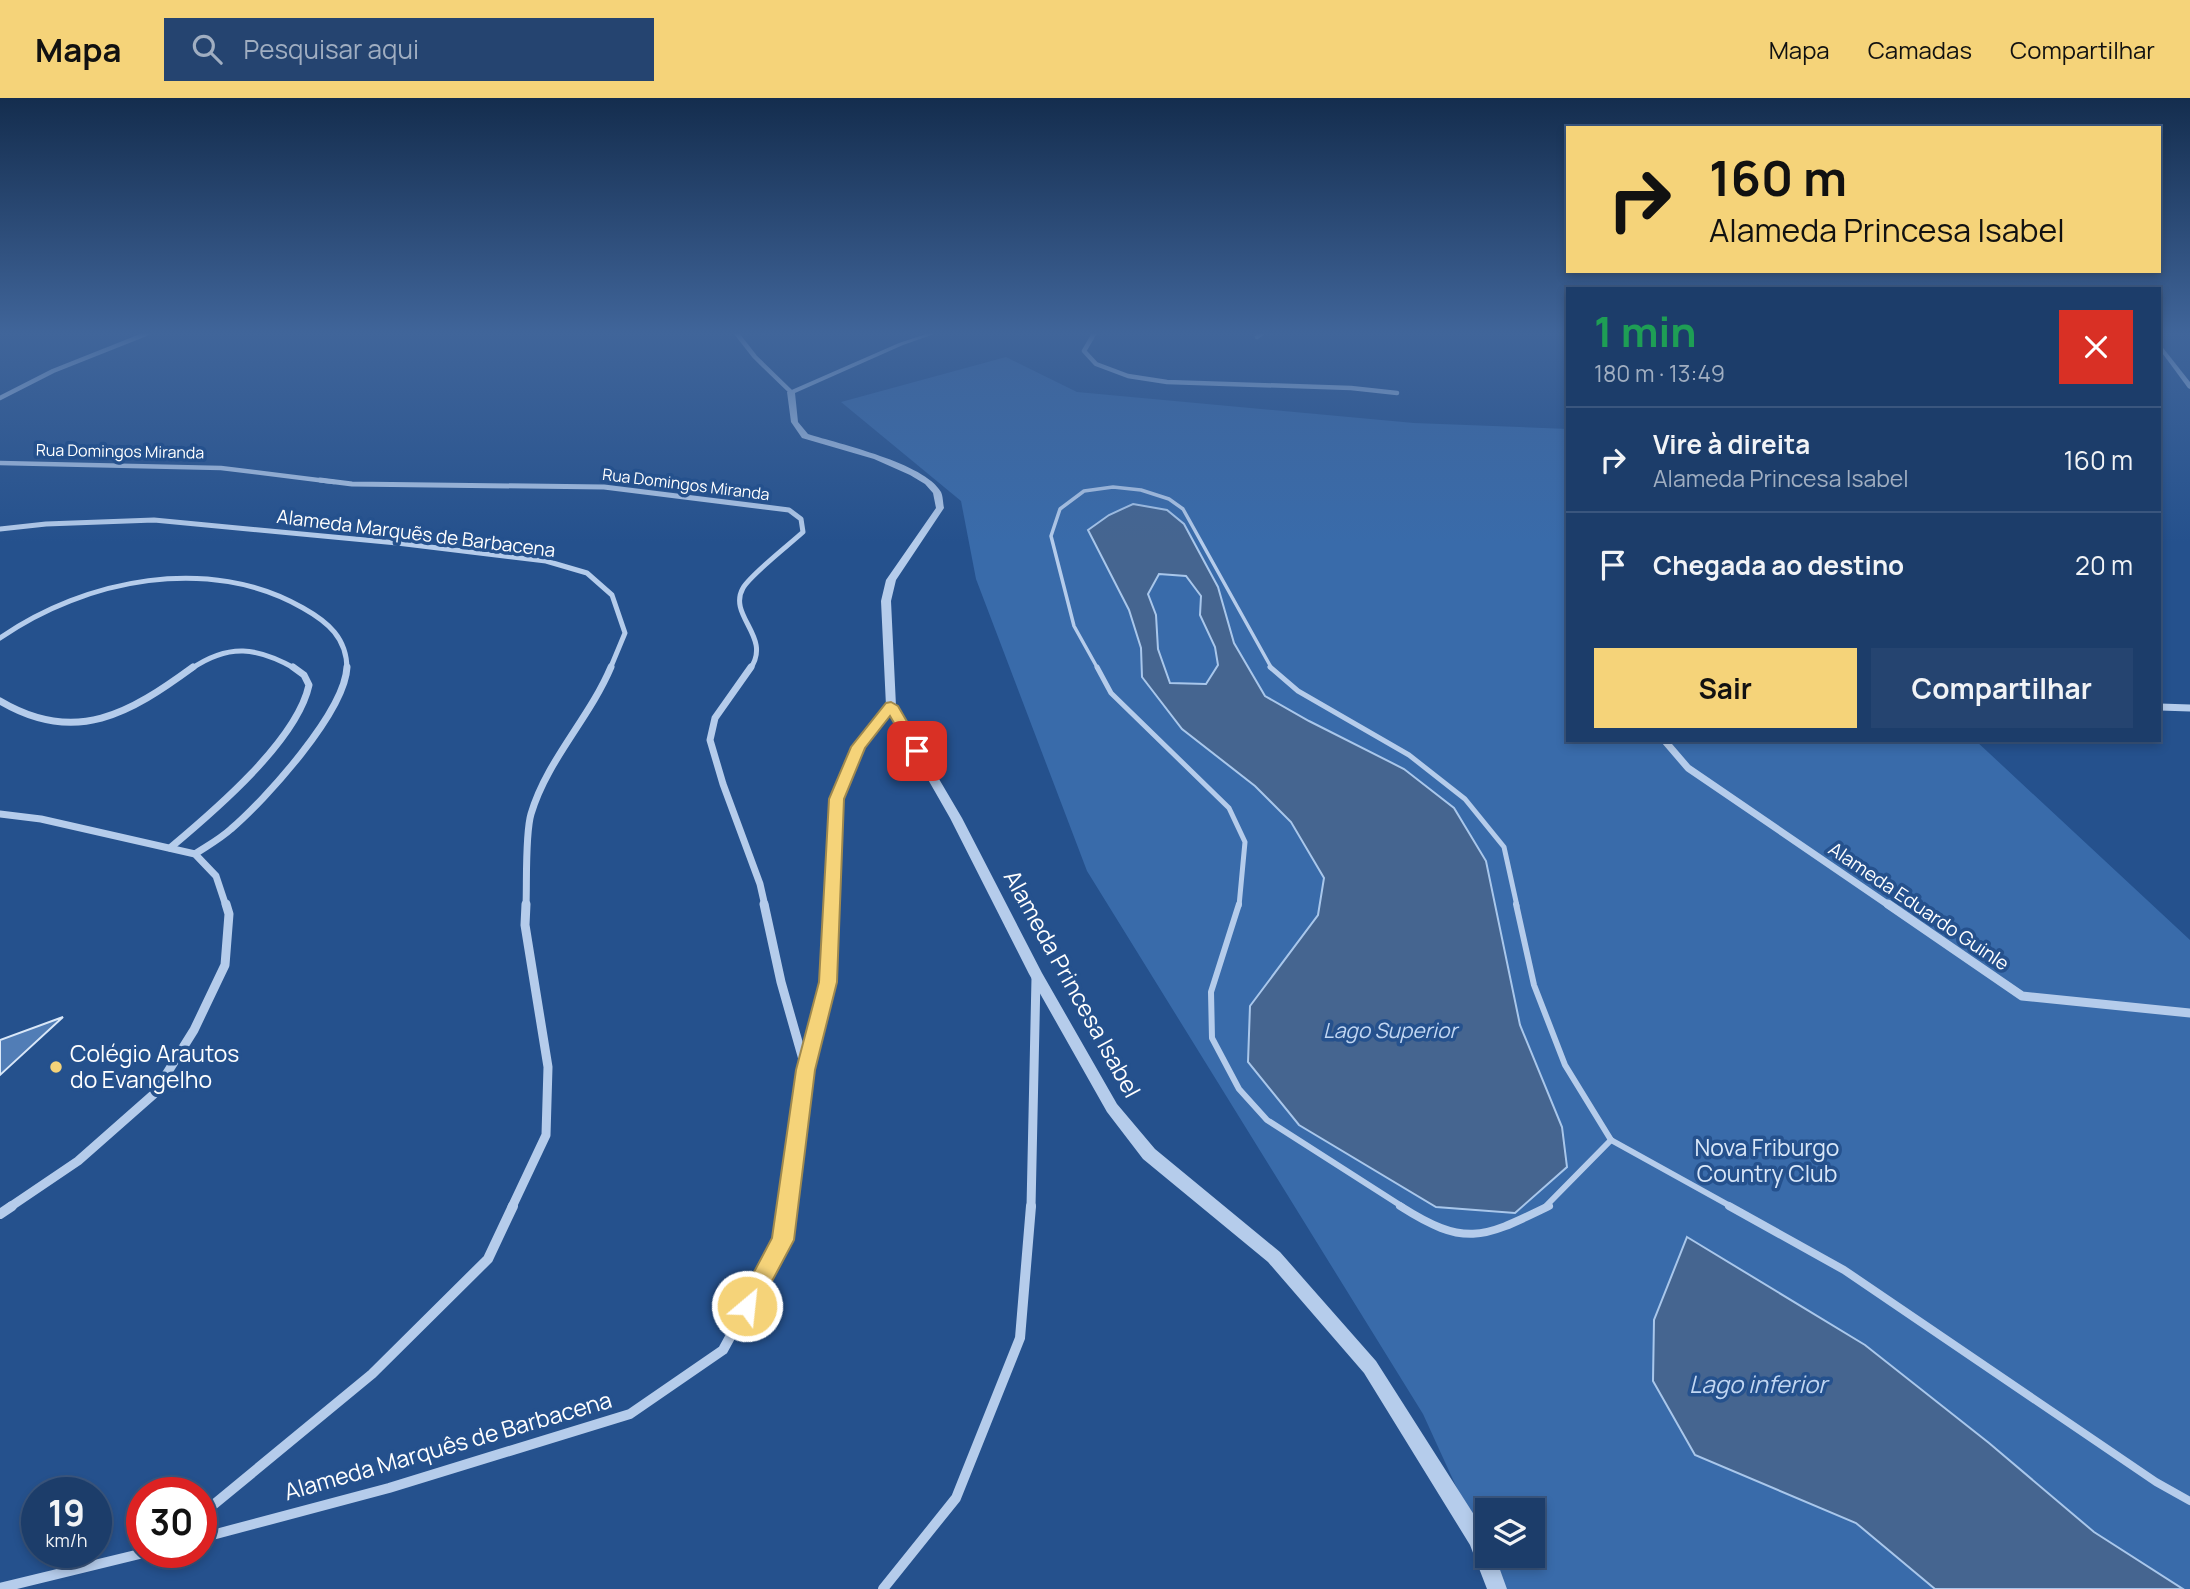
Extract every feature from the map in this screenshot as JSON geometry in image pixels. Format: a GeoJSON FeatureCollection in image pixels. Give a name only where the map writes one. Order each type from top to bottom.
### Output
{"type":"FeatureCollection","features":[{"type":"Feature","properties":{"kind":"street"},"geometry":{"type":"LineString","coordinates":[[792,404],[794,425],[805,436],[892,463],[920,477],[938,493],[940,508],[891,580],[886,601],[891,706]]}},
{"type":"Feature","properties":{"kind":"street","name":"Rua Domingos Miranda"},"geometry":{"type":"LineString","coordinates":[[0,463],[221,468],[364,485],[604,487],[789,510],[801,519],[803,532],[743,587],[738,600],[757,643],[755,660],[715,718],[710,740],[723,785],[760,884],[781,982],[806,1070]]}},
{"type":"Feature","properties":{"kind":"street","name":"Alameda Marquẽs de Barbacena"},"geometry":{"type":"LineString","coordinates":[[0,529],[46,524],[154,520],[397,543],[547,561],[587,573],[612,595],[625,633],[601,690],[551,768],[530,816],[525,925],[548,1067],[547,1135],[488,1259],[372,1374],[217,1502]]}},
{"type":"Feature","properties":{"kind":"street"},"geometry":{"type":"LineString","coordinates":[[0,638],[63,601],[124,585],[197,578],[242,584],[294,600],[328,624],[345,648],[346,682],[325,717],[281,776],[230,830],[195,854]]}},
{"type":"Feature","properties":{"kind":"street"},"geometry":{"type":"LineString","coordinates":[[0,701],[22,714],[60,723],[110,715],[147,701],[202,661],[221,654],[248,650],[267,653],[303,673],[309,685],[307,699],[290,724],[229,799],[170,848]]}},
{"type":"Feature","properties":{"kind":"street","name":"Alameda Princesa Isabel"},"geometry":{"type":"LineString","coordinates":[[891,706],[956,817],[1036,974],[1112,1108],[1149,1154],[1274,1257],[1370,1367],[1478,1539],[1497,1589]]}},
{"type":"Feature","properties":{"kind":"street","name":"Alameda Marquês de Barbacena"},"geometry":{"type":"LineString","coordinates":[[217,1534],[389,1488],[630,1414],[723,1350],[783,1240],[806,1070],[828,982],[836,799],[859,747],[891,706]]}},
{"type":"Feature","properties":{"kind":"street"},"geometry":{"type":"LineString","coordinates":[[2161,707],[2190,708]]}},
{"type":"Feature","properties":{"kind":"street","name":"Alameda Eduardo Guinle"},"geometry":{"type":"LineString","coordinates":[[1666,742],[1688,768],[2022,996],[2190,1013]]}},
{"type":"Feature","properties":{"kind":"street"},"geometry":{"type":"LineString","coordinates":[[0,814],[41,818],[195,854],[216,876],[229,914],[225,965],[194,1030],[153,1094],[78,1161],[0,1214]]}},
{"type":"Feature","properties":{"kind":"street"},"geometry":{"type":"LineString","coordinates":[[883,1589],[956,1498],[1020,1338],[1033,1186],[1036,974]]}},
{"type":"Feature","properties":{"kind":"street"},"geometry":{"type":"LineString","coordinates":[[0,1588],[126,1557]]}},
{"type":"Feature","properties":{"kind":"lane"},"geometry":{"type":"LineString","coordinates":[[1611,1140],[1550,1205],[1498,1231],[1472,1235],[1432,1226],[1267,1120],[1239,1089],[1212,1038],[1211,992],[1239,909],[1245,842],[1229,808],[1111,694],[1074,626],[1051,536],[1060,509],[1084,491],[1113,487],[1141,490],[1169,499],[1183,509],[1271,668],[1298,691],[1409,755],[1465,799],[1504,847],[1534,985],[1565,1065],[1611,1140],[1844,1270],[2156,1482],[2190,1501]]}},
{"type":"Feature","properties":{"kind":"green space","name":"Nova Friburgo Country Club"},"geometry":{"type":"Polygon","coordinates":[[[843,404],[1203,404],[1414,423],[1566,429],[1566,742],[1977,742],[2190,940],[2190,1589],[1504,1589],[1494,1568],[1545,1568],[1545,1498],[1475,1498],[1475,1528],[1423,1414],[1087,871],[976,579],[961,501],[843,404]]]}},
{"type":"Feature","properties":{"kind":"water","name":"Lago Superior"},"geometry":{"type":"Polygon","coordinates":[[[1133,504],[1167,510],[1184,524],[1218,587],[1234,643],[1265,696],[1404,769],[1454,808],[1486,861],[1520,1025],[1562,1127],[1567,1167],[1515,1213],[1436,1207],[1299,1125],[1248,1062],[1250,1006],[1318,915],[1324,878],[1291,822],[1255,786],[1182,729],[1142,677],[1141,648],[1129,610],[1088,530],[1109,515],[1133,504]],[[1159,574],[1148,594],[1156,615],[1158,649],[1170,683],[1206,684],[1218,665],[1215,647],[1200,615],[1201,596],[1186,576],[1159,574]]]}},
{"type":"Feature","properties":{"kind":"water","name":"Lago inferior"},"geometry":{"type":"Polygon","coordinates":[[[1687,1237],[1865,1345],[1989,1443],[2094,1532],[2183,1589],[1935,1589],[1856,1523],[1695,1455],[1653,1381],[1654,1320],[1687,1237]]]}},
{"type":"Feature","properties":{"kind":"building"},"geometry":{"type":"Polygon","coordinates":[[[63,1017],[0,1075],[0,1040],[63,1017]]]}},
{"type":"Feature","properties":{"kind":"place","name":"Colégio Arautos do Evangelho"},"geometry":{"type":"Point","coordinates":[56,1067]}},
{"type":"Feature","properties":{"kind":"route"},"geometry":{"type":"LineString","coordinates":[[747,1306],[783,1240],[806,1070],[828,982],[836,799],[859,747],[891,706],[917,751]]}}]}
